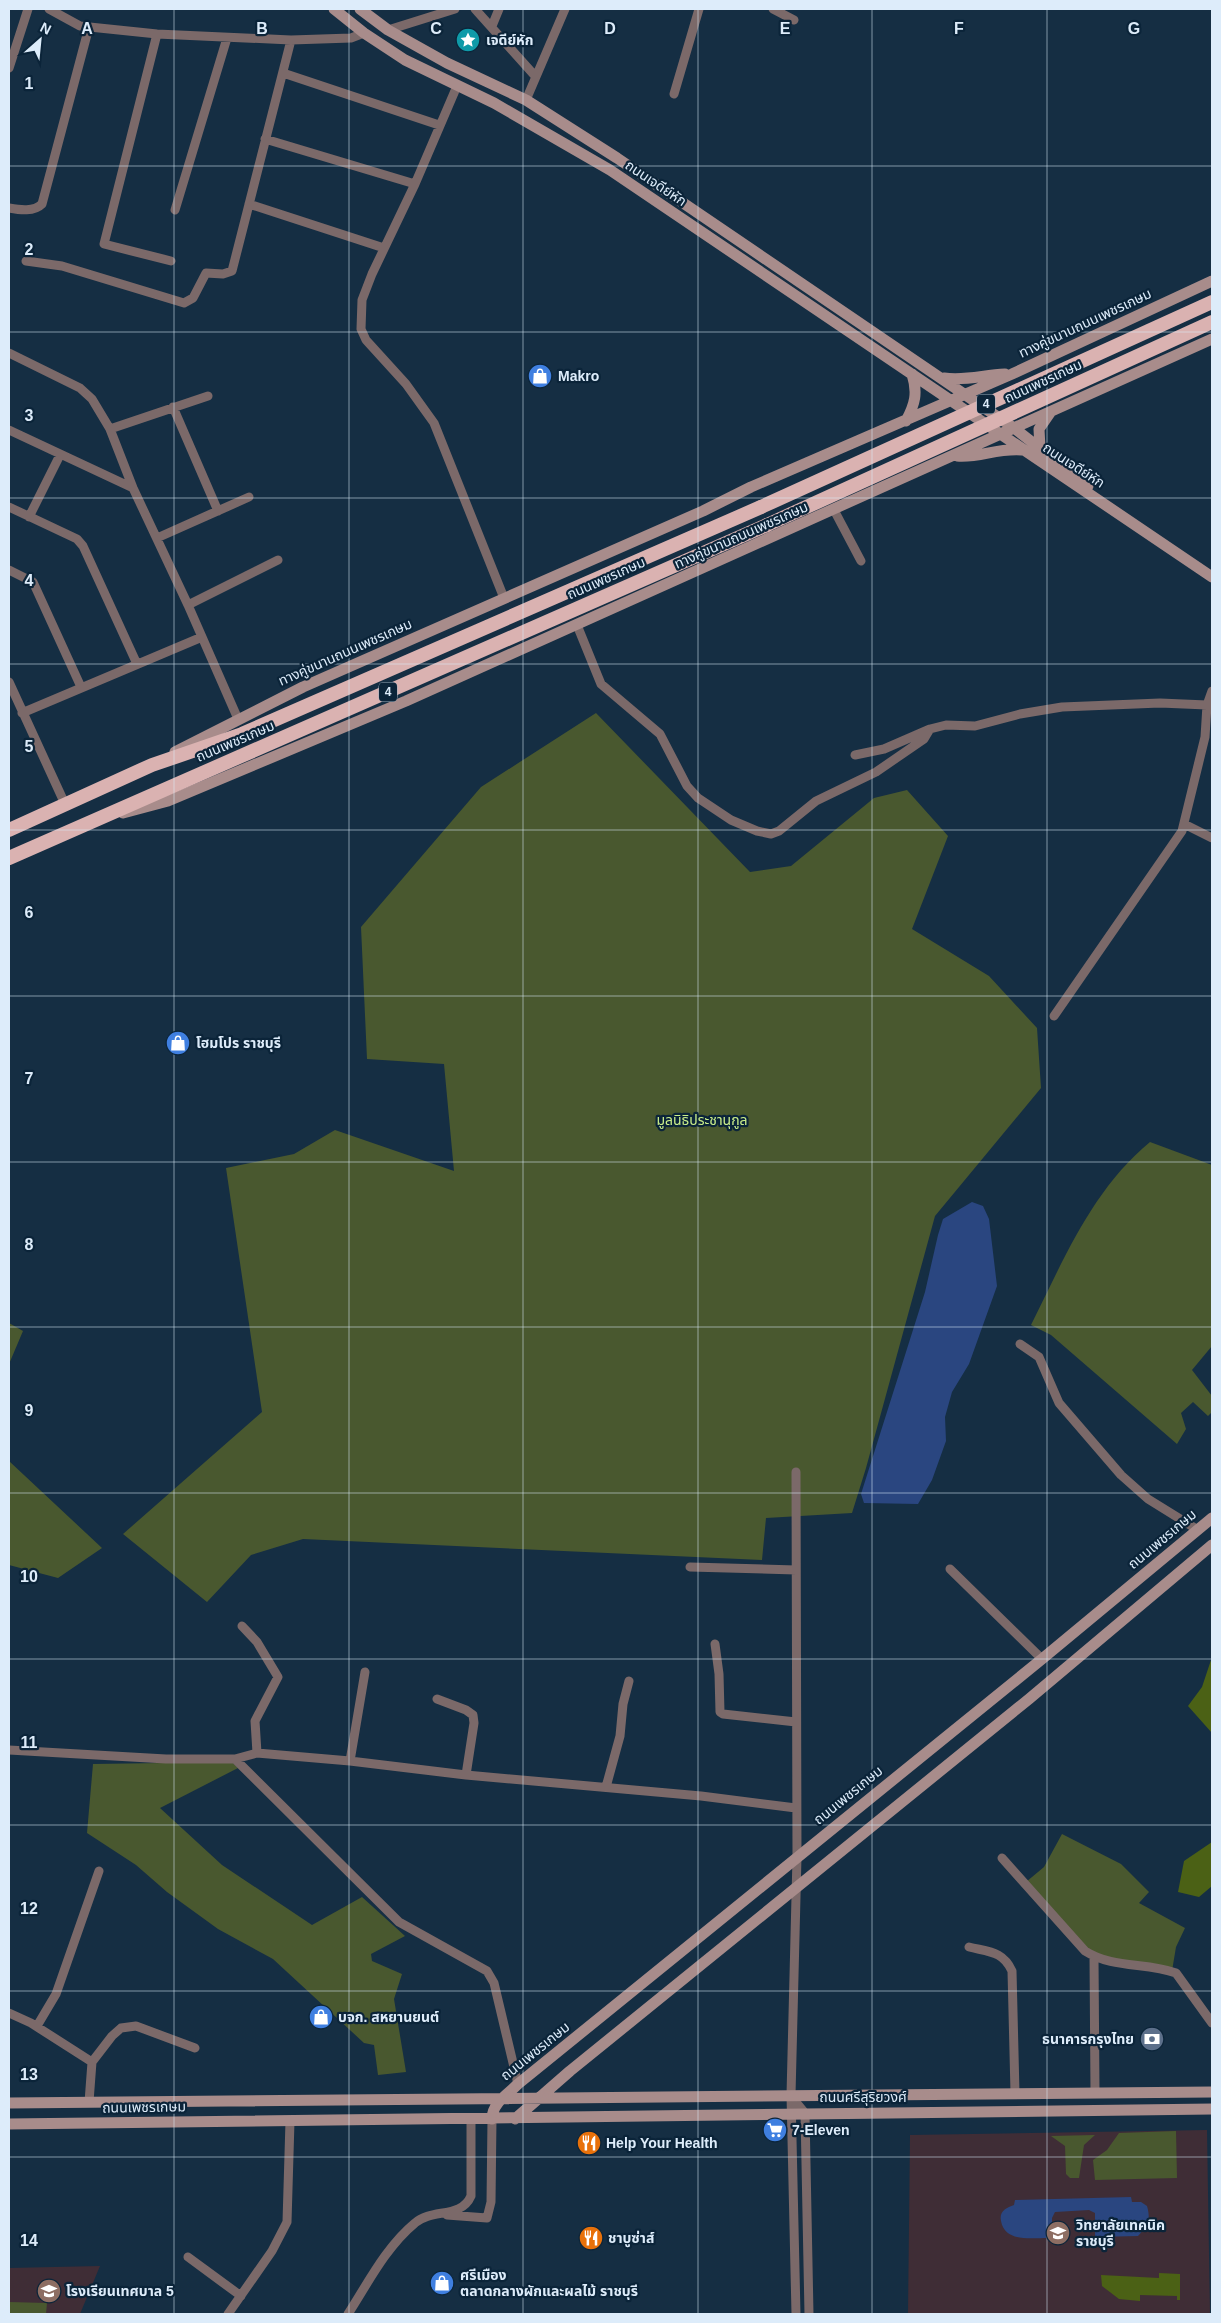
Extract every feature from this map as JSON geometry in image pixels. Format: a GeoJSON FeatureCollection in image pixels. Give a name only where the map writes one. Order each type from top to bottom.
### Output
{"type":"FeatureCollection","features":[{"type":"Feature","properties":{"kind":"highway","name":"ถนนเพชรเกษม"},"geometry":{"type":"LineString","coordinates":[[9,830],[152,764],[251,730],[760,507],[1212,302]]}},
{"type":"Feature","properties":{"kind":"highway","name":"ถนนเพชรเกษม"},"geometry":{"type":"LineString","coordinates":[[9,858],[82,824],[767,525],[1212,322]]}},
{"type":"Feature","properties":{"kind":"main road","name":"ถนนเจดีย์หัก"},"geometry":{"type":"LineString","coordinates":[[334,9],[364,33],[405,60],[518,116],[610,170],[1212,577]]}},
{"type":"Feature","properties":{"kind":"main road","name":"ถนนเจดีย์หัก"},"geometry":{"type":"LineString","coordinates":[[360,9],[388,30],[447,63],[526,100],[617,158],[1014,428],[1130,520]]}},
{"type":"Feature","properties":{"kind":"main road","name":"ทางคู่ขนานถนนเพชรเกษม"},"geometry":{"type":"LineString","coordinates":[[152,764],[303,687],[751,487],[952,401],[1212,281]]}},
{"type":"Feature","properties":{"kind":"main road","name":"ทางคู่ขนานถนนเพชรเกษม"},"geometry":{"type":"LineString","coordinates":[[82,824],[168,801],[406,701],[1212,339]]}},
{"type":"Feature","properties":{"kind":"main road"},"geometry":{"type":"LineString","coordinates":[[906,421],[916,400],[916,388],[912,374]]}},
{"type":"Feature","properties":{"kind":"main road"},"geometry":{"type":"LineString","coordinates":[[940,378],[970,380],[988,375],[1012,374]]}},
{"type":"Feature","properties":{"kind":"main road"},"geometry":{"type":"LineString","coordinates":[[1040,448],[1039,430],[1051,412]]}},
{"type":"Feature","properties":{"kind":"main road"},"geometry":{"type":"LineString","coordinates":[[953,456],[971,457],[1005,448],[1023,450]]}},
{"type":"Feature","properties":{"kind":"main road","name":"ถนนเพชรเกษม"},"geometry":{"type":"LineString","coordinates":[[9,2124],[492,2119],[493,2109],[518,2084],[1042,1659],[1212,1518]]}},
{"type":"Feature","properties":{"kind":"main road"},"geometry":{"type":"LineString","coordinates":[[514,2119],[795,1887],[1029,1699],[1212,1545]]}},
{"type":"Feature","properties":{"kind":"main road","name":"ถนนศรีสุริยวงศ์"},"geometry":{"type":"LineString","coordinates":[[505,2097],[1212,2092]]}},
{"type":"Feature","properties":{"kind":"main road","name":"ถนนเพชรเกษม"},"geometry":{"type":"LineString","coordinates":[[9,2103],[505,2097]]}},
{"type":"Feature","properties":{"kind":"main road","name":"ถนนศรีสุริยวงศ์"},"geometry":{"type":"LineString","coordinates":[[492,2119],[792,2113],[1212,2109]]}},
{"type":"Feature","properties":{"kind":"street"},"geometry":{"type":"LineString","coordinates":[[9,68],[28,9]]}},
{"type":"Feature","properties":{"kind":"street"},"geometry":{"type":"LineString","coordinates":[[49,9],[80,26],[157,34],[291,40],[352,38],[364,33]]}},
{"type":"Feature","properties":{"kind":"street"},"geometry":{"type":"LineString","coordinates":[[388,30],[455,9]]}},
{"type":"Feature","properties":{"kind":"street"},"geometry":{"type":"LineString","coordinates":[[475,9],[536,77]]}},
{"type":"Feature","properties":{"kind":"street"},"geometry":{"type":"LineString","coordinates":[[492,26],[499,9]]}},
{"type":"Feature","properties":{"kind":"street"},"geometry":{"type":"LineString","coordinates":[[526,100],[565,9]]}},
{"type":"Feature","properties":{"kind":"street"},"geometry":{"type":"LineString","coordinates":[[674,94],[699,9]]}},
{"type":"Feature","properties":{"kind":"street"},"geometry":{"type":"LineString","coordinates":[[773,9],[794,20]]}},
{"type":"Feature","properties":{"kind":"street"},"geometry":{"type":"LineString","coordinates":[[9,208],[38,208],[42,204],[89,27]]}},
{"type":"Feature","properties":{"kind":"street"},"geometry":{"type":"LineString","coordinates":[[157,34],[104,244],[170,261]]}},
{"type":"Feature","properties":{"kind":"street"},"geometry":{"type":"LineString","coordinates":[[175,210],[227,38]]}},
{"type":"Feature","properties":{"kind":"street"},"geometry":{"type":"LineString","coordinates":[[26,261],[62,266],[188,303],[193,298],[206,273],[223,274],[232,271],[291,40]]}},
{"type":"Feature","properties":{"kind":"street"},"geometry":{"type":"LineString","coordinates":[[283,73],[439,125]]}},
{"type":"Feature","properties":{"kind":"street"},"geometry":{"type":"LineString","coordinates":[[457,86],[362,300],[361,329],[366,340],[406,384],[434,423],[504,598]]}},
{"type":"Feature","properties":{"kind":"street"},"geometry":{"type":"LineString","coordinates":[[265,139],[415,184]]}},
{"type":"Feature","properties":{"kind":"street"},"geometry":{"type":"LineString","coordinates":[[249,204],[384,248]]}},
{"type":"Feature","properties":{"kind":"street"},"geometry":{"type":"LineString","coordinates":[[9,353],[86,391],[110,429],[133,488],[158,538],[238,719]]}},
{"type":"Feature","properties":{"kind":"street"},"geometry":{"type":"LineString","coordinates":[[110,429],[208,396]]}},
{"type":"Feature","properties":{"kind":"street"},"geometry":{"type":"LineString","coordinates":[[173,407],[218,510]]}},
{"type":"Feature","properties":{"kind":"street"},"geometry":{"type":"LineString","coordinates":[[9,430],[133,488]]}},
{"type":"Feature","properties":{"kind":"street"},"geometry":{"type":"LineString","coordinates":[[29,517],[60,455]]}},
{"type":"Feature","properties":{"kind":"street"},"geometry":{"type":"LineString","coordinates":[[158,538],[249,497]]}},
{"type":"Feature","properties":{"kind":"street"},"geometry":{"type":"LineString","coordinates":[[9,507],[77,539],[83,546],[137,664]]}},
{"type":"Feature","properties":{"kind":"street"},"geometry":{"type":"LineString","coordinates":[[834,510],[861,560]]}},
{"type":"Feature","properties":{"kind":"street"},"geometry":{"type":"LineString","coordinates":[[188,605],[278,560]]}},
{"type":"Feature","properties":{"kind":"street"},"geometry":{"type":"LineString","coordinates":[[9,570],[33,582],[81,687]]}},
{"type":"Feature","properties":{"kind":"street"},"geometry":{"type":"LineString","coordinates":[[578,625],[602,684],[660,734],[687,786],[698,798],[730,820],[757,831],[771,834],[778,831],[816,801],[876,772],[924,739],[930,729]]}},
{"type":"Feature","properties":{"kind":"street"},"geometry":{"type":"LineString","coordinates":[[22,713],[202,637]]}},
{"type":"Feature","properties":{"kind":"street"},"geometry":{"type":"LineString","coordinates":[[9,683],[65,804]]}},
{"type":"Feature","properties":{"kind":"street"},"geometry":{"type":"LineString","coordinates":[[1054,1016],[1182,831],[1205,736],[1207,705],[1212,691]]}},
{"type":"Feature","properties":{"kind":"street"},"geometry":{"type":"LineString","coordinates":[[855,754],[884,749],[930,729],[946,725],[974,726],[1020,714],[1062,707],[1160,703],[1207,705]]}},
{"type":"Feature","properties":{"kind":"street"},"geometry":{"type":"LineString","coordinates":[[1184,824],[1212,838]]}},
{"type":"Feature","properties":{"kind":"street"},"geometry":{"type":"LineString","coordinates":[[1020,1344],[1039,1357],[1046,1367],[1054,1395],[1059,1403],[1121,1475],[1148,1498],[1198,1530]]}},
{"type":"Feature","properties":{"kind":"street"},"geometry":{"type":"LineString","coordinates":[[796,1472],[797,1857],[791,2095],[796,2314]]}},
{"type":"Feature","properties":{"kind":"street"},"geometry":{"type":"LineString","coordinates":[[690,1567],[796,1570]]}},
{"type":"Feature","properties":{"kind":"street"},"geometry":{"type":"LineString","coordinates":[[950,1569],[1042,1659]]}},
{"type":"Feature","properties":{"kind":"street"},"geometry":{"type":"LineString","coordinates":[[242,1626],[257,1642],[278,1677],[255,1721],[257,1753]]}},
{"type":"Feature","properties":{"kind":"street"},"geometry":{"type":"LineString","coordinates":[[715,1644],[719,1674],[720,1712],[723,1714],[796,1722]]}},
{"type":"Feature","properties":{"kind":"street"},"geometry":{"type":"LineString","coordinates":[[350,1761],[365,1672]]}},
{"type":"Feature","properties":{"kind":"street"},"geometry":{"type":"LineString","coordinates":[[606,1787],[620,1736],[623,1704],[629,1681]]}},
{"type":"Feature","properties":{"kind":"street"},"geometry":{"type":"LineString","coordinates":[[437,1699],[466,1710],[473,1715],[474,1723],[466,1775]]}},
{"type":"Feature","properties":{"kind":"street"},"geometry":{"type":"LineString","coordinates":[[9,1750],[166,1759],[235,1759],[257,1753],[350,1761],[466,1775],[606,1787],[796,1808]]}},
{"type":"Feature","properties":{"kind":"street"},"geometry":{"type":"LineString","coordinates":[[235,1759],[399,1922],[487,1971],[494,1983],[518,2084]]}},
{"type":"Feature","properties":{"kind":"street"},"geometry":{"type":"LineString","coordinates":[[1002,1858],[1085,1951],[1094,1957],[1128,1966],[1176,1973],[1212,2023]]}},
{"type":"Feature","properties":{"kind":"street"},"geometry":{"type":"LineString","coordinates":[[38,2026],[56,1994],[100,1871]]}},
{"type":"Feature","properties":{"kind":"street"},"geometry":{"type":"LineString","coordinates":[[969,1946],[1000,1955],[1006,1960],[1012,1971],[1015,2093]]}},
{"type":"Feature","properties":{"kind":"street"},"geometry":{"type":"LineString","coordinates":[[1094,1957],[1095,2092]]}},
{"type":"Feature","properties":{"kind":"street"},"geometry":{"type":"LineString","coordinates":[[9,2014],[38,2026],[92,2062]]}},
{"type":"Feature","properties":{"kind":"street"},"geometry":{"type":"LineString","coordinates":[[89,2102],[92,2062],[112,2036],[121,2028],[136,2026],[195,2048]]}},
{"type":"Feature","properties":{"kind":"street"},"geometry":{"type":"LineString","coordinates":[[791,2095],[805,2113],[809,2314]]}},
{"type":"Feature","properties":{"kind":"street"},"geometry":{"type":"LineString","coordinates":[[348,2314],[402,2236],[425,2216],[462,2209],[468,2205],[472,2196],[471,2119]]}},
{"type":"Feature","properties":{"kind":"street"},"geometry":{"type":"LineString","coordinates":[[442,2213],[448,2216],[487,2218],[491,2202],[492,2119]]}},
{"type":"Feature","properties":{"kind":"street"},"geometry":{"type":"LineString","coordinates":[[228,2314],[272,2251],[287,2222],[290,2121]]}},
{"type":"Feature","properties":{"kind":"street"},"geometry":{"type":"LineString","coordinates":[[188,2256],[241,2296]]}},
{"type":"Feature","properties":{"kind":"street"},"geometry":{"type":"LineString","coordinates":[[795,2298],[809,2298]]}},
{"type":"Feature","properties":{"kind":"shaded area","name":"วิทยาลัยเทคนิค ราชบุรี"},"geometry":{"type":"Polygon","coordinates":[[[1207,2130],[1210,2314],[908,2314],[910,2135],[1207,2130]]]}},
{"type":"Feature","properties":{"kind":"shaded area","name":"โรงเรียนเทศบาล 5"},"geometry":{"type":"Polygon","coordinates":[[[100,2266],[80,2314],[9,2314],[9,2268],[100,2266]]]}},
{"type":"Feature","properties":{"kind":"green space","name":"มูลนิธิประชานุกูล"},"geometry":{"type":"Polygon","coordinates":[[[596,713],[750,872],[791,866],[874,798],[907,790],[948,836],[912,929],[989,976],[1037,1028],[1041,1088],[935,1216],[852,1513],[766,1518],[762,1560],[303,1539],[251,1555],[207,1602],[123,1534],[262,1412],[226,1168],[294,1154],[335,1130],[454,1171],[444,1064],[367,1059],[361,927],[481,787],[596,713]]]}},
{"type":"Feature","properties":{"kind":"green space"},"geometry":{"type":"Polygon","coordinates":[[[1150,1142],[1212,1165],[1212,1346],[1192,1370],[1212,1396],[1212,1412],[1208,1416],[1193,1402],[1181,1413],[1186,1429],[1177,1444],[1051,1335],[1031,1325],[1081,1227],[1112,1182],[1150,1142]]]}},
{"type":"Feature","properties":{"kind":"green space"},"geometry":{"type":"Polygon","coordinates":[[[9,1323],[23,1331],[9,1364],[9,1323]]]}},
{"type":"Feature","properties":{"kind":"green space"},"geometry":{"type":"Polygon","coordinates":[[[9,1461],[102,1548],[58,1578],[9,1565],[9,1461]]]}},
{"type":"Feature","properties":{"kind":"green space"},"geometry":{"type":"Polygon","coordinates":[[[1212,1657],[1212,1733],[1188,1706],[1202,1687],[1212,1657]]]}},
{"type":"Feature","properties":{"kind":"green space"},"geometry":{"type":"Polygon","coordinates":[[[232,1762],[238,1768],[160,1808],[222,1865],[312,1925],[362,1897],[405,1936],[371,1954],[372,1961],[402,1974],[394,1999],[406,2072],[378,2075],[374,2045],[364,2043],[273,1959],[218,1929],[167,1892],[136,1865],[87,1833],[93,1764],[232,1762]]]}},
{"type":"Feature","properties":{"kind":"green space"},"geometry":{"type":"Polygon","coordinates":[[[1062,1834],[1121,1864],[1149,1892],[1139,1903],[1185,1928],[1176,1947],[1172,1971],[1094,1957],[1026,1882],[1044,1867],[1062,1834]]]}},
{"type":"Feature","properties":{"kind":"green space"},"geometry":{"type":"Polygon","coordinates":[[[1212,1842],[1212,1886],[1199,1897],[1178,1892],[1184,1861],[1212,1842]]]}},
{"type":"Feature","properties":{"kind":"green space"},"geometry":{"type":"Polygon","coordinates":[[[1176,2131],[1177,2178],[1095,2180],[1093,2160],[1107,2150],[1119,2133],[1176,2131]]]}},
{"type":"Feature","properties":{"kind":"green space"},"geometry":{"type":"Polygon","coordinates":[[[1095,2135],[1084,2145],[1079,2178],[1070,2178],[1066,2174],[1065,2146],[1051,2136],[1095,2135]]]}},
{"type":"Feature","properties":{"kind":"green space"},"geometry":{"type":"Polygon","coordinates":[[[1159,2273],[1180,2274],[1180,2300],[1177,2300],[1177,2296],[1140,2295],[1140,2301],[1119,2299],[1102,2286],[1101,2275],[1159,2278],[1159,2273]]]}},
{"type":"Feature","properties":{"kind":"green space"},"geometry":{"type":"Polygon","coordinates":[[[9,2302],[47,2303],[46,2314],[9,2314],[9,2302]]]}},
{"type":"Feature","properties":{"kind":"water"},"geometry":{"type":"Polygon","coordinates":[[[972,1202],[983,1206],[989,1219],[997,1286],[969,1364],[952,1392],[945,1417],[946,1441],[932,1480],[918,1504],[864,1503],[861,1494],[925,1292],[943,1219],[972,1202]]]}},
{"type":"Feature","properties":{"kind":"water"},"geometry":{"type":"Polygon","coordinates":[[[1131,2197],[1132,2202],[1141,2202],[1147,2206],[1149,2215],[1148,2222],[1138,2236],[1095,2237],[1095,2213],[1089,2210],[1055,2212],[1052,2218],[1052,2238],[1022,2238],[1014,2236],[1008,2233],[1001,2221],[1002,2212],[1014,2205],[1015,2200],[1131,2197]]]}},
{"type":"Feature","properties":{"kind":"place","name":"เจดีย์หัก"},"geometry":{"type":"Point","coordinates":[468,40]}},
{"type":"Feature","properties":{"kind":"place","name":"Makro"},"geometry":{"type":"Point","coordinates":[540,376]}},
{"type":"Feature","properties":{"kind":"place","name":"โฮมโปร ราชบุรี"},"geometry":{"type":"Point","coordinates":[178,1043]}},
{"type":"Feature","properties":{"kind":"place","name":"บจก. สหยานยนต์"},"geometry":{"type":"Point","coordinates":[321,2017]}},
{"type":"Feature","properties":{"kind":"place","name":"ธนาคารกรุงไทย"},"geometry":{"type":"Point","coordinates":[1152,2039]}},
{"type":"Feature","properties":{"kind":"place","name":"7-Eleven"},"geometry":{"type":"Point","coordinates":[775,2130]}},
{"type":"Feature","properties":{"kind":"place","name":"Help Your Health"},"geometry":{"type":"Point","coordinates":[589,2143]}},
{"type":"Feature","properties":{"kind":"place","name":"วิทยาลัยเทคนิค ราชบุรี"},"geometry":{"type":"Point","coordinates":[1058,2233]}},
{"type":"Feature","properties":{"kind":"place","name":"ชาบูซ่าส์"},"geometry":{"type":"Point","coordinates":[591,2238]}},
{"type":"Feature","properties":{"kind":"place","name":"ศรีเมือง ตลาดกลางผักและผลไม้ ราชบุรี"},"geometry":{"type":"Point","coordinates":[442,2283]}},
{"type":"Feature","properties":{"kind":"place","name":"โรงเรียนเทศบาล 5"},"geometry":{"type":"Point","coordinates":[49,2291]}}]}
